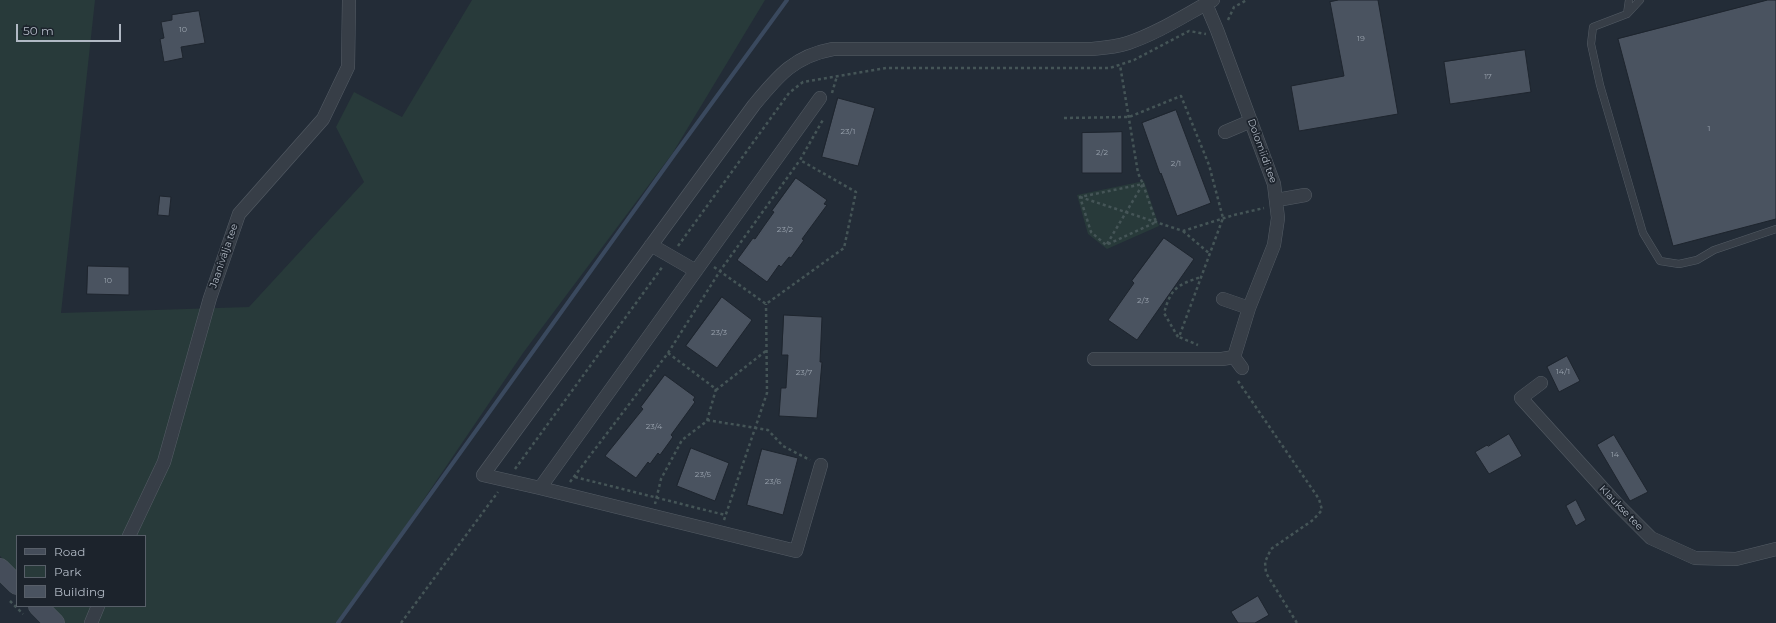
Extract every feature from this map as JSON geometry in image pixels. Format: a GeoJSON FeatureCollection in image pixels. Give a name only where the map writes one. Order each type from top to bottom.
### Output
{"type":"FeatureCollection","features":[{"type":"Feature","properties":{"kind":"street","name":"Jaanivälja tee"},"geometry":{"type":"LineString","coordinates":[[129,535],[164,462],[210,298],[239,214],[323,119],[348,68],[349,0]]}},
{"type":"Feature","properties":{"kind":"street","name":"Dolomiidi tee"},"geometry":{"type":"LineString","coordinates":[[1209,2],[1211,35],[1251,121],[1274,184],[1273,204],[1278,218],[1274,246],[1230,357]]}},
{"type":"Feature","properties":{"kind":"street"},"geometry":{"type":"LineString","coordinates":[[821,465],[796,551],[483,475],[754,105],[775,79],[787,68],[816,52],[833,49],[1091,49],[1115,46],[1128,43],[1158,30],[1209,2]]}},
{"type":"Feature","properties":{"kind":"street"},"geometry":{"type":"LineString","coordinates":[[540,488],[704,260],[826,98]]}},
{"type":"Feature","properties":{"kind":"street"},"geometry":{"type":"LineString","coordinates":[[1225,132],[1251,121]]}},
{"type":"Feature","properties":{"kind":"street"},"geometry":{"type":"LineString","coordinates":[[1273,204],[1305,195]]}},
{"type":"Feature","properties":{"kind":"street"},"geometry":{"type":"LineString","coordinates":[[651,245],[696,271]]}},
{"type":"Feature","properties":{"kind":"street"},"geometry":{"type":"LineString","coordinates":[[1223,298],[1249,308]]}},
{"type":"Feature","properties":{"kind":"street"},"geometry":{"type":"LineString","coordinates":[[1094,359],[1230,357],[1242,368]]}},
{"type":"Feature","properties":{"kind":"street","name":"Klaukse tee"},"geometry":{"type":"LineString","coordinates":[[1541,383],[1521,398],[1617,504],[1651,538],[1695,558],[1736,559],[1776,549]]}},
{"type":"Feature","properties":{"kind":"street"},"geometry":{"type":"LineString","coordinates":[[0,568],[11,590]]}},
{"type":"Feature","properties":{"kind":"street"},"geometry":{"type":"LineString","coordinates":[[91,623],[98,607]]}},
{"type":"Feature","properties":{"kind":"street"},"geometry":{"type":"LineString","coordinates":[[32,612],[55,623]]}},
{"type":"Feature","properties":{"kind":"lane"},"geometry":{"type":"LineString","coordinates":[[1627,14],[1629,0]]}},
{"type":"Feature","properties":{"kind":"lane"},"geometry":{"type":"LineString","coordinates":[[1640,0],[1627,14],[1593,27],[1591,44],[1600,84],[1643,233],[1660,261],[1679,264],[1697,260],[1714,250],[1776,229]]}},
{"type":"Feature","properties":{"kind":"path"},"geometry":{"type":"LineString","coordinates":[[401,623],[789,92],[804,82],[886,68],[1110,68],[1134,60],[1189,31],[1211,35],[1227,22],[1234,7],[1247,0]]}},
{"type":"Feature","properties":{"kind":"path"},"geometry":{"type":"LineString","coordinates":[[1120,64],[1138,173],[1156,222]]}},
{"type":"Feature","properties":{"kind":"path"},"geometry":{"type":"LineString","coordinates":[[826,98],[837,76]]}},
{"type":"Feature","properties":{"kind":"path"},"geometry":{"type":"LineString","coordinates":[[1064,118],[1129,117],[1181,96],[1209,165],[1223,218],[1179,337]]}},
{"type":"Feature","properties":{"kind":"path"},"geometry":{"type":"LineString","coordinates":[[562,493],[668,353],[720,271],[800,160],[824,117]]}},
{"type":"Feature","properties":{"kind":"path"},"geometry":{"type":"LineString","coordinates":[[766,304],[844,248],[856,192],[800,160]]}},
{"type":"Feature","properties":{"kind":"path"},"geometry":{"type":"LineString","coordinates":[[1080,197],[1143,184]]}},
{"type":"Feature","properties":{"kind":"path"},"geometry":{"type":"LineString","coordinates":[[1106,245],[1143,184]]}},
{"type":"Feature","properties":{"kind":"path"},"geometry":{"type":"LineString","coordinates":[[1080,197],[1183,231],[1210,254]]}},
{"type":"Feature","properties":{"kind":"path"},"geometry":{"type":"LineString","coordinates":[[1080,197],[1091,232],[1106,245]]}},
{"type":"Feature","properties":{"kind":"path"},"geometry":{"type":"LineString","coordinates":[[1183,231],[1273,204]]}},
{"type":"Feature","properties":{"kind":"path"},"geometry":{"type":"LineString","coordinates":[[1106,245],[1156,222]]}},
{"type":"Feature","properties":{"kind":"path"},"geometry":{"type":"LineString","coordinates":[[704,260],[766,304]]}},
{"type":"Feature","properties":{"kind":"path"},"geometry":{"type":"LineString","coordinates":[[1200,346],[1179,337],[1164,313],[1169,296],[1182,284],[1201,277]]}},
{"type":"Feature","properties":{"kind":"path"},"geometry":{"type":"LineString","coordinates":[[720,532],[767,393],[766,304]]}},
{"type":"Feature","properties":{"kind":"path"},"geometry":{"type":"LineString","coordinates":[[652,516],[661,479],[682,440],[707,421],[716,389],[767,350]]}},
{"type":"Feature","properties":{"kind":"path"},"geometry":{"type":"LineString","coordinates":[[668,353],[716,389]]}},
{"type":"Feature","properties":{"kind":"path"},"geometry":{"type":"LineString","coordinates":[[1230,357],[1230,370],[1319,499],[1322,510],[1313,520],[1271,549],[1265,562],[1266,573],[1297,623]]}},
{"type":"Feature","properties":{"kind":"path"},"geometry":{"type":"LineString","coordinates":[[707,421],[768,430],[783,446],[821,465]]}},
{"type":"Feature","properties":{"kind":"path"},"geometry":{"type":"LineString","coordinates":[[575,477],[725,515]]}},
{"type":"Feature","properties":{"kind":"green space"},"geometry":{"type":"Polygon","coordinates":[[[0,0],[95,0],[61,313],[249,307],[364,182],[336,127],[354,92],[402,117],[472,0],[765,0],[672,154],[523,353],[340,623],[64,623],[49,607],[146,607],[146,535],[16,535],[16,573],[0,556],[0,0]]]}},
{"type":"Feature","properties":{"kind":"green space"},"geometry":{"type":"Polygon","coordinates":[[[1144,181],[1159,226],[1107,249],[1088,234],[1077,195],[1144,181]]]}},
{"type":"Feature","properties":{"kind":"building"},"geometry":{"type":"Polygon","coordinates":[[[1339,0],[1378,0],[1398,114],[1299,131],[1291,86],[1344,76],[1330,2],[1339,0]]]}},
{"type":"Feature","properties":{"kind":"building"},"geometry":{"type":"Polygon","coordinates":[[[1768,0],[1776,0],[1776,219],[1673,246],[1618,39],[1768,0]]]}},
{"type":"Feature","properties":{"kind":"building"},"geometry":{"type":"Polygon","coordinates":[[[199,11],[205,43],[181,47],[183,58],[164,62],[160,39],[164,38],[161,22],[172,20],[172,15],[199,11]]]}},
{"type":"Feature","properties":{"kind":"building"},"geometry":{"type":"Polygon","coordinates":[[[1525,50],[1531,92],[1450,104],[1444,62],[1525,50]]]}},
{"type":"Feature","properties":{"kind":"building"},"geometry":{"type":"Polygon","coordinates":[[[838,98],[875,108],[858,166],[822,157],[838,98]]]}},
{"type":"Feature","properties":{"kind":"building"},"geometry":{"type":"Polygon","coordinates":[[[1176,110],[1211,203],[1177,216],[1142,123],[1176,110]]]}},
{"type":"Feature","properties":{"kind":"building"},"geometry":{"type":"Polygon","coordinates":[[[1122,132],[1122,173],[1082,173],[1082,133],[1122,132]]]}},
{"type":"Feature","properties":{"kind":"building"},"geometry":{"type":"Polygon","coordinates":[[[796,178],[827,200],[824,204],[827,205],[802,239],[804,240],[791,258],[789,257],[781,267],[779,265],[767,282],[737,260],[753,238],[755,239],[774,212],[772,211],[796,178]]]}},
{"type":"Feature","properties":{"kind":"building"},"geometry":{"type":"Polygon","coordinates":[[[160,196],[171,197],[169,216],[158,215],[160,196]]]}},
{"type":"Feature","properties":{"kind":"building"},"geometry":{"type":"Polygon","coordinates":[[[1164,238],[1194,259],[1137,340],[1108,320],[1134,283],[1132,281],[1164,238]]]}},
{"type":"Feature","properties":{"kind":"building"},"geometry":{"type":"Polygon","coordinates":[[[88,266],[129,267],[129,295],[87,294],[88,266]]]}},
{"type":"Feature","properties":{"kind":"building"},"geometry":{"type":"Polygon","coordinates":[[[722,297],[752,320],[717,368],[686,346],[722,297]]]}},
{"type":"Feature","properties":{"kind":"building"},"geometry":{"type":"Polygon","coordinates":[[[784,315],[822,317],[820,362],[822,362],[817,418],[779,416],[781,388],[786,388],[788,355],[782,355],[784,315]]]}},
{"type":"Feature","properties":{"kind":"building"},"geometry":{"type":"Polygon","coordinates":[[[1567,356],[1580,381],[1559,392],[1547,367],[1567,356]]]}},
{"type":"Feature","properties":{"kind":"building"},"geometry":{"type":"Polygon","coordinates":[[[665,375],[695,397],[693,400],[695,402],[671,435],[673,437],[660,455],[658,453],[650,464],[648,462],[636,478],[605,456],[643,409],[641,407],[665,375]]]}},
{"type":"Feature","properties":{"kind":"building"},"geometry":{"type":"Polygon","coordinates":[[[1509,434],[1522,456],[1489,474],[1475,452],[1509,434]]]}},
{"type":"Feature","properties":{"kind":"building"},"geometry":{"type":"Polygon","coordinates":[[[1614,435],[1648,492],[1630,501],[1597,445],[1614,435]]]}},
{"type":"Feature","properties":{"kind":"building"},"geometry":{"type":"Polygon","coordinates":[[[691,448],[729,463],[715,501],[677,486],[691,448]]]}},
{"type":"Feature","properties":{"kind":"building"},"geometry":{"type":"Polygon","coordinates":[[[762,449],[798,458],[783,515],[747,505],[762,449]]]}},
{"type":"Feature","properties":{"kind":"building"},"geometry":{"type":"Polygon","coordinates":[[[1576,500],[1586,520],[1576,526],[1566,506],[1576,500]]]}},
{"type":"Feature","properties":{"kind":"building"},"geometry":{"type":"Polygon","coordinates":[[[1258,596],[1269,615],[1255,623],[1238,623],[1231,612],[1258,596]]]}},
{"type":"Feature","properties":{"kind":"waterway"},"geometry":{"type":"LineString","coordinates":[[338,623],[787,0]]}}]}
